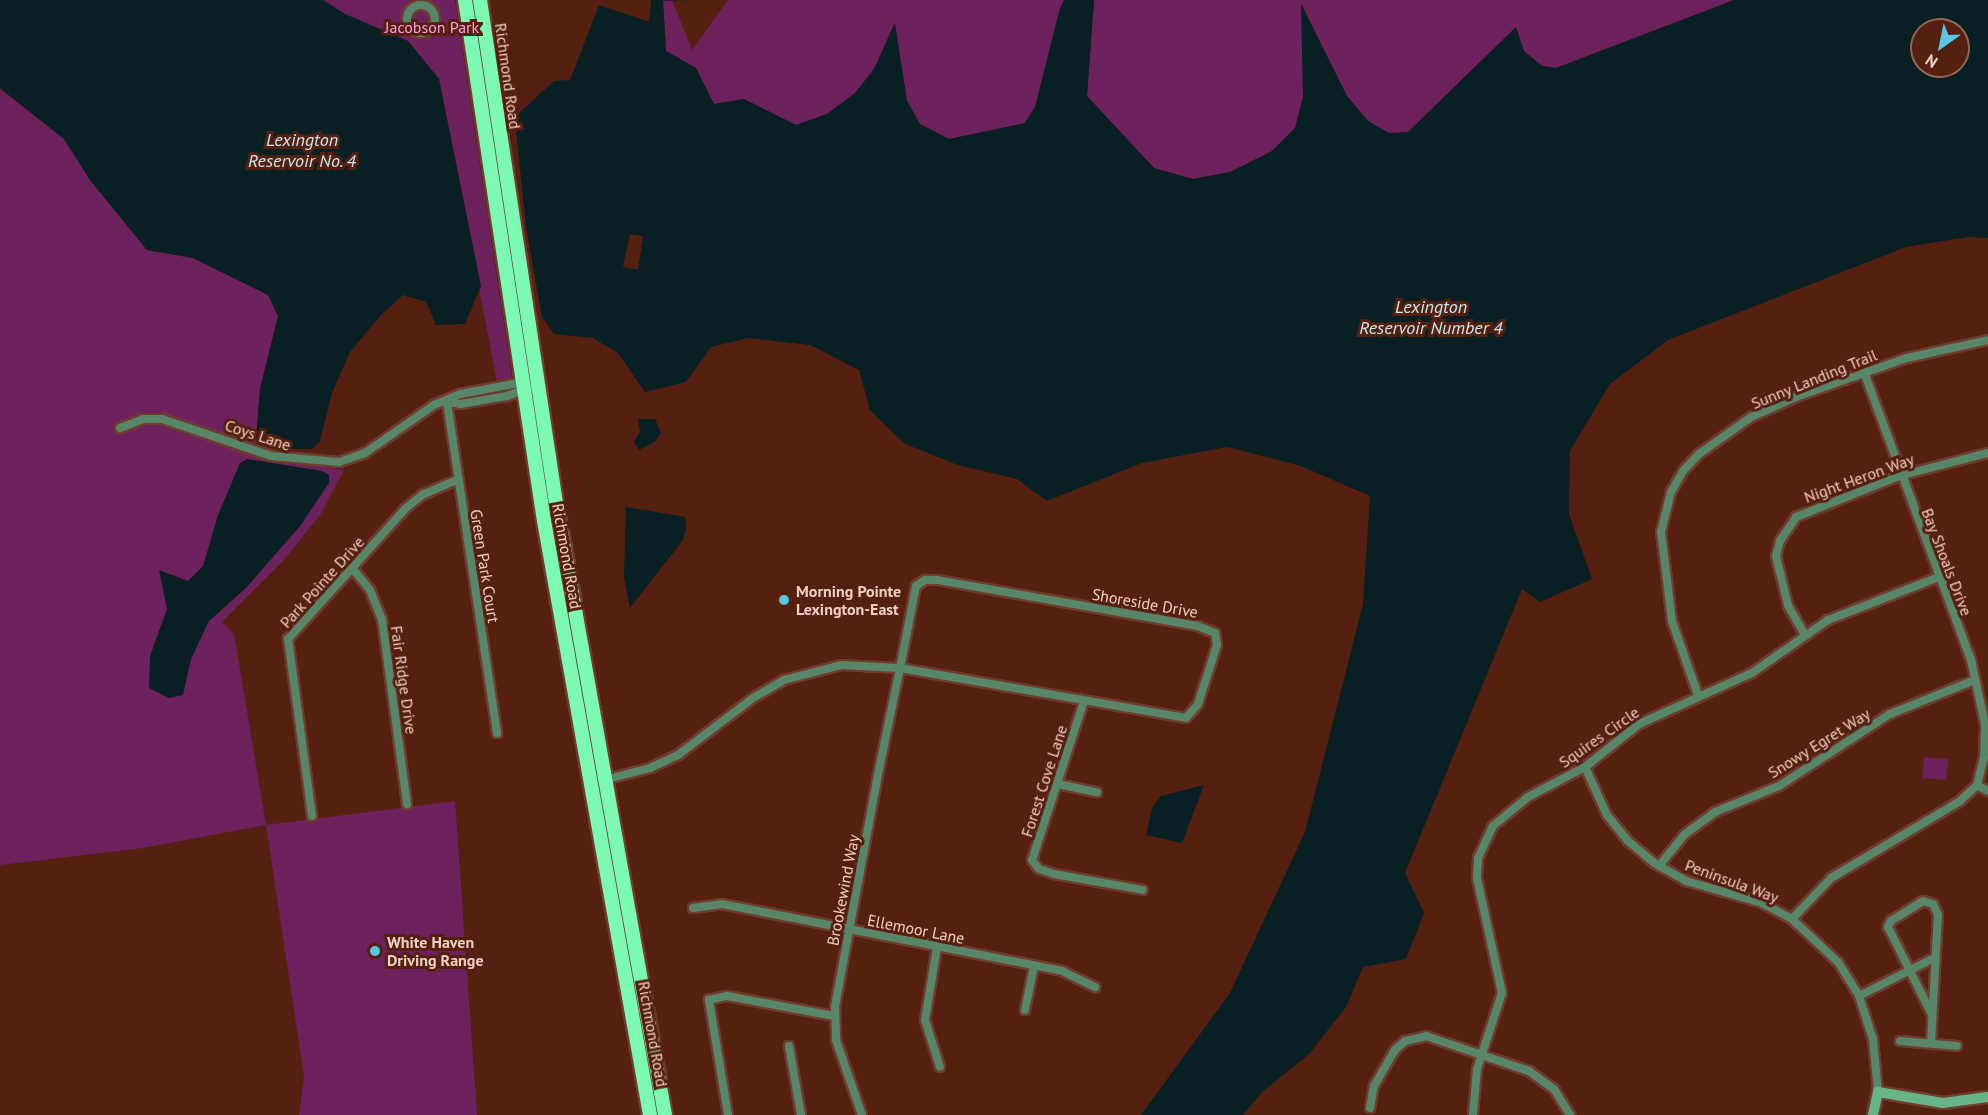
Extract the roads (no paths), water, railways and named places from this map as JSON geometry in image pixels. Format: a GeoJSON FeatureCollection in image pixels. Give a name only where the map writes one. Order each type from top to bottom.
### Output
{"type":"FeatureCollection","features":[{"type":"Feature","properties":{"kind":"highway","name":"Richmond Road"},"geometry":{"type":"LineString","coordinates":[[465,0],[523,387],[597,781],[664,1115]]}},
{"type":"Feature","properties":{"kind":"highway","name":"Richmond Road"},"geometry":{"type":"LineString","coordinates":[[480,0],[597,781],[650,1115]]}},
{"type":"Feature","properties":{"kind":"street","name":"Sunny Landing Trail"},"geometry":{"type":"LineString","coordinates":[[1698,695],[1677,641],[1661,532],[1671,492],[1683,471],[1699,454],[1751,417],[1907,358],[1988,340]]}},
{"type":"Feature","properties":{"kind":"street","name":"Bay Shoals Drive"},"geometry":{"type":"LineString","coordinates":[[1864,373],[1899,476],[1976,680],[1985,724],[1984,757],[1977,785]]}},
{"type":"Feature","properties":{"kind":"street","name":"Coys Lane"},"geometry":{"type":"LineString","coordinates":[[120,428],[143,419],[162,419],[270,456],[330,463],[365,453],[419,413],[460,394],[537,385]]}},
{"type":"Feature","properties":{"kind":"street","name":"Green Park Court"},"geometry":{"type":"LineString","coordinates":[[447,402],[497,734]]}},
{"type":"Feature","properties":{"kind":"street","name":"Night Heron Way"},"geometry":{"type":"LineString","coordinates":[[1805,635],[1788,605],[1777,567],[1780,541],[1786,528],[1804,511],[1899,476],[1988,453]]}},
{"type":"Feature","properties":{"kind":"street","name":"Park Pointe Drive"},"geometry":{"type":"LineString","coordinates":[[312,816],[288,639],[416,499],[459,479]]}},
{"type":"Feature","properties":{"kind":"street","name":"Fair Ridge Drive"},"geometry":{"type":"LineString","coordinates":[[353,568],[370,590],[382,619],[407,804]]}},
{"type":"Feature","properties":{"kind":"street","name":"Squires Circle"},"geometry":{"type":"LineString","coordinates":[[1473,1115],[1474,1084],[1502,993],[1499,966],[1479,895],[1478,858],[1485,839],[1506,812],[1585,767],[1639,724],[1698,695],[1752,673],[1828,620],[1939,577]]}},
{"type":"Feature","properties":{"kind":"street","name":"Shoreside Drive"},"geometry":{"type":"LineString","coordinates":[[597,781],[671,759],[753,698],[797,675],[841,665],[900,668],[1189,718],[1198,704],[1217,636],[1198,626],[926,580],[916,586],[900,668]]}},
{"type":"Feature","properties":{"kind":"street","name":"Brookewind Way"},"geometry":{"type":"LineString","coordinates":[[862,1115],[838,1048],[834,1016],[900,668]]}},
{"type":"Feature","properties":{"kind":"street","name":"Snowy Egret Way"},"geometry":{"type":"LineString","coordinates":[[1659,866],[1685,834],[1709,815],[1779,786],[1890,714],[1976,680]]}},
{"type":"Feature","properties":{"kind":"street","name":"Forest Cove Lane"},"geometry":{"type":"LineString","coordinates":[[1084,701],[1033,864],[1054,874],[1143,890]]}},
{"type":"Feature","properties":{"kind":"street","name":"Peninsula Way"},"geometry":{"type":"LineString","coordinates":[[1585,767],[1618,829],[1659,866],[1686,881],[1762,903],[1792,919],[1838,962],[1859,996],[1873,1039],[1878,1092]]}},
{"type":"Feature","properties":{"kind":"street"},"geometry":{"type":"LineString","coordinates":[[1058,784],[1097,792]]}},
{"type":"Feature","properties":{"kind":"street"},"geometry":{"type":"LineString","coordinates":[[1792,919],[1831,878],[1960,801],[1977,785],[1988,791]]}},
{"type":"Feature","properties":{"kind":"street"},"geometry":{"type":"LineString","coordinates":[[1931,1013],[1911,969],[1891,938],[1888,924],[1923,901],[1933,904],[1938,915],[1931,1043]]}},
{"type":"Feature","properties":{"kind":"street","name":"Ellemoor Lane"},"geometry":{"type":"LineString","coordinates":[[693,908],[722,904],[1074,974],[1095,987]]}},
{"type":"Feature","properties":{"kind":"street"},"geometry":{"type":"LineString","coordinates":[[937,947],[925,1020],[940,1066]]}},
{"type":"Feature","properties":{"kind":"street"},"geometry":{"type":"LineString","coordinates":[[1859,996],[1934,958]]}},
{"type":"Feature","properties":{"kind":"street"},"geometry":{"type":"LineString","coordinates":[[1025,1010],[1034,966]]}},
{"type":"Feature","properties":{"kind":"street"},"geometry":{"type":"LineString","coordinates":[[728,1115],[710,1000],[734,997],[834,1016]]}},
{"type":"Feature","properties":{"kind":"street"},"geometry":{"type":"LineString","coordinates":[[1370,1108],[1374,1086],[1405,1041],[1426,1036],[1482,1053],[1543,1079],[1570,1115]]}},
{"type":"Feature","properties":{"kind":"street"},"geometry":{"type":"LineString","coordinates":[[1900,1041],[1957,1046]]}},
{"type":"Feature","properties":{"kind":"street"},"geometry":{"type":"LineString","coordinates":[[789,1046],[801,1115]]}},
{"type":"Feature","properties":{"kind":"street"},"geometry":{"type":"LineString","coordinates":[[1873,1115],[1878,1092],[1943,1103],[1988,1097]]}},
{"type":"Feature","properties":{"kind":"water","name":"Lexington Reservoir No. 4"},"geometry":{"type":"Polygon","coordinates":[[[0,0],[323,0],[345,14],[408,41],[439,79],[481,286],[465,324],[436,325],[426,302],[403,295],[381,315],[350,352],[332,393],[320,441],[312,449],[290,449],[256,439],[260,389],[278,316],[268,295],[193,258],[147,250],[90,180],[64,139],[0,88],[0,0]]]}},
{"type":"Feature","properties":{"kind":"water","name":"Lexington Reservoir Number 4"},"geometry":{"type":"Polygon","coordinates":[[[651,0],[663,0],[666,51],[696,68],[714,104],[744,99],[796,125],[827,114],[855,93],[874,69],[895,23],[907,101],[920,124],[949,139],[1025,123],[1035,107],[1064,0],[1094,0],[1087,96],[1154,168],[1193,179],[1230,172],[1272,151],[1295,128],[1303,97],[1301,4],[1347,96],[1368,121],[1389,133],[1408,132],[1516,27],[1524,51],[1542,66],[1556,68],[1734,0],[1988,0],[1988,238],[1968,237],[1906,247],[1668,340],[1610,384],[1570,451],[1569,514],[1592,579],[1540,602],[1522,589],[1405,873],[1424,913],[1406,959],[1363,967],[1346,1007],[1309,1054],[1262,1092],[1243,1115],[1141,1115],[1230,993],[1305,832],[1363,604],[1370,496],[1301,466],[1227,447],[1142,463],[1047,501],[1017,479],[958,465],[905,444],[870,410],[859,370],[810,345],[748,338],[711,347],[686,382],[645,392],[618,353],[593,338],[554,334],[542,317],[526,227],[516,131],[518,114],[554,81],[570,80],[599,5],[649,22],[651,0]]]}},
{"type":"Feature","properties":{"kind":"water"},"geometry":{"type":"Polygon","coordinates":[[[638,419],[655,419],[661,433],[655,442],[639,450],[634,442],[640,432],[638,419]]]}},
{"type":"Feature","properties":{"kind":"water"},"geometry":{"type":"Polygon","coordinates":[[[247,459],[322,471],[329,475],[329,483],[301,525],[246,588],[209,621],[191,659],[183,695],[169,698],[149,688],[150,656],[167,609],[159,570],[188,581],[203,566],[218,515],[240,463],[247,459]]]}},
{"type":"Feature","properties":{"kind":"water"},"geometry":{"type":"Polygon","coordinates":[[[626,507],[685,517],[686,528],[683,540],[630,608],[624,577],[626,507]]]}},
{"type":"Feature","properties":{"kind":"water"},"geometry":{"type":"Polygon","coordinates":[[[1204,785],[1182,843],[1146,835],[1152,808],[1161,796],[1204,785]]]}},
{"type":"Feature","properties":{"kind":"place","name":"Morning Pointe Lexington-East"},"geometry":{"type":"Point","coordinates":[784,600]}},
{"type":"Feature","properties":{"kind":"place","name":"White Haven Driving Range"},"geometry":{"type":"Point","coordinates":[375,951]}},
{"type":"Feature","properties":{"kind":"park label","name":"Jacobson Park"},"geometry":{"type":"Point","coordinates":[432,27]}}]}
